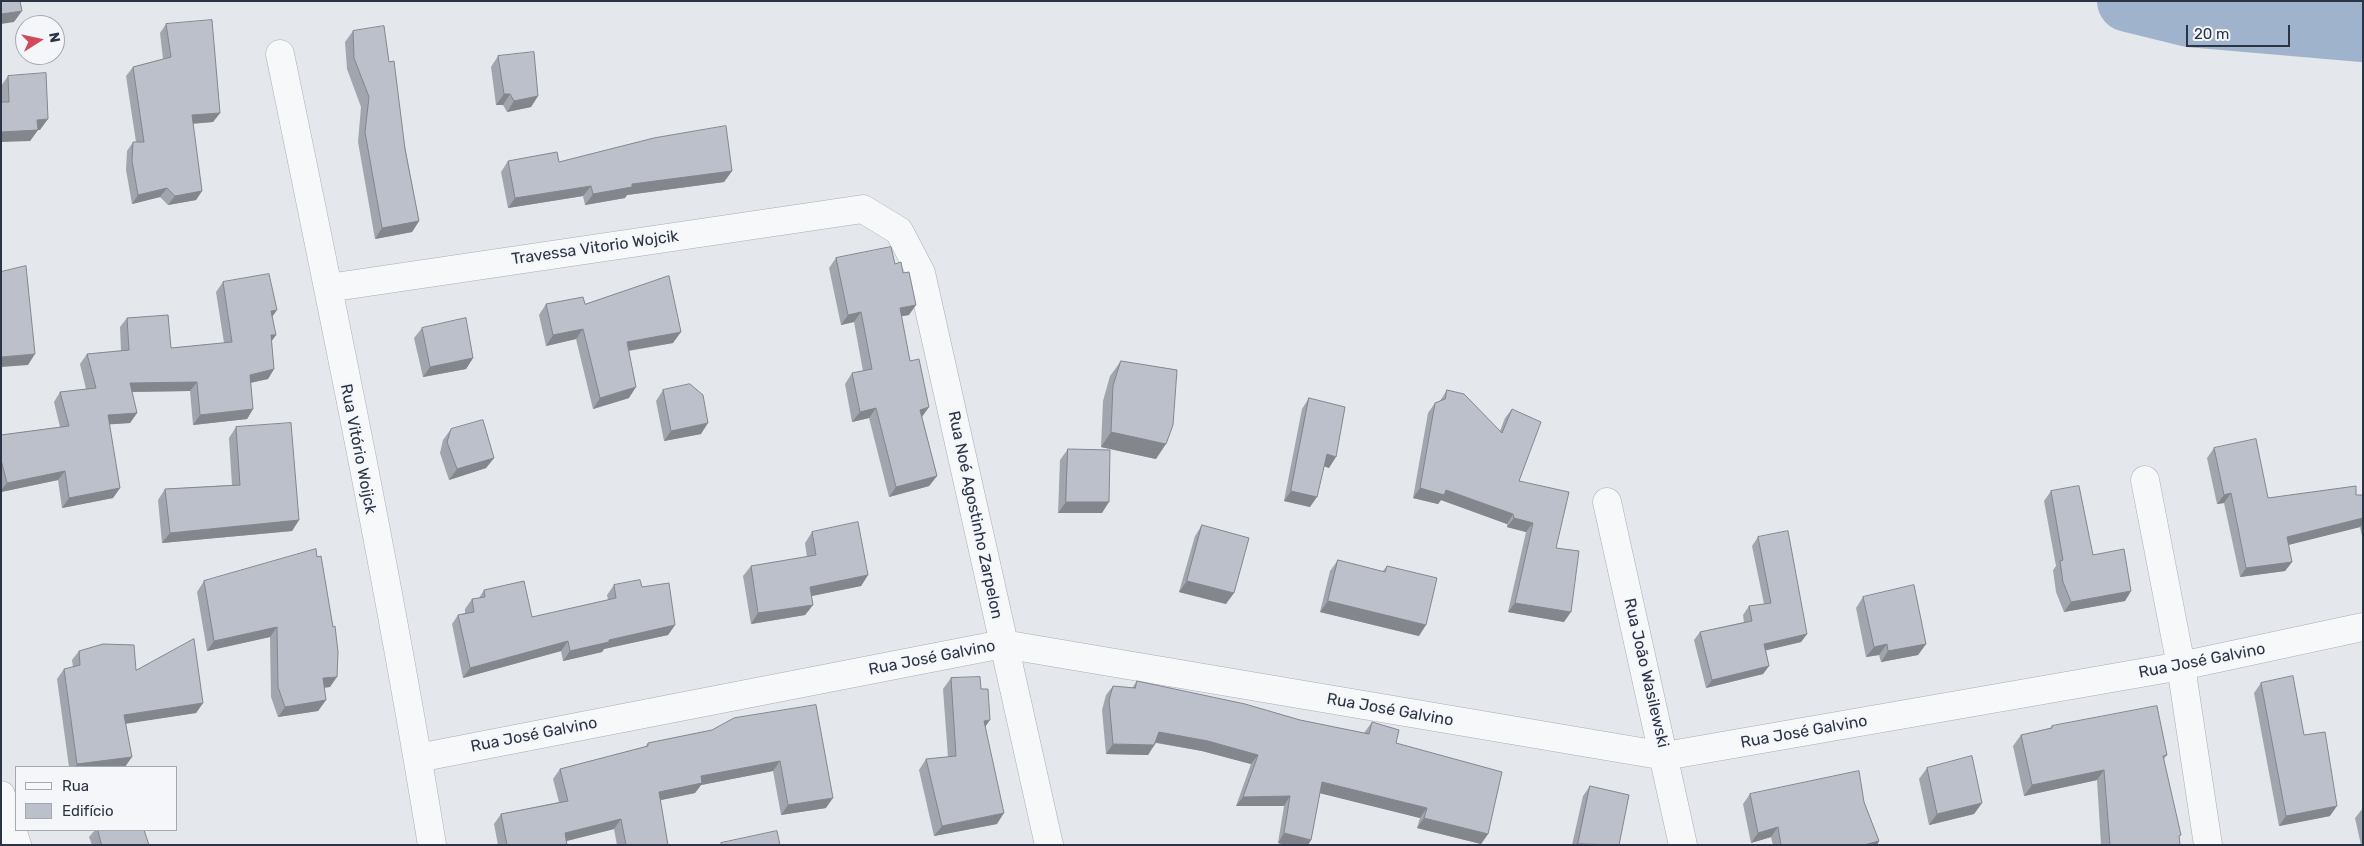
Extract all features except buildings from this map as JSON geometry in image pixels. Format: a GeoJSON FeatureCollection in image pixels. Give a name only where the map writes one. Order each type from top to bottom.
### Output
{"type":"FeatureCollection","features":[{"type":"Feature","properties":{"kind":"street","name":"Rua Vitório Woijck"},"geometry":{"type":"LineString","coordinates":[[280,54],[328,288],[418,758],[432,845]]}},
{"type":"Feature","properties":{"kind":"street","name":"Travessa Vitorio Wojcik"},"geometry":{"type":"LineString","coordinates":[[328,288],[863,209]]}},
{"type":"Feature","properties":{"kind":"street","name":"Rua Noé Agostinho Zarpelon"},"geometry":{"type":"LineString","coordinates":[[863,209],[899,231],[921,273],[1049,845]]}},
{"type":"Feature","properties":{"kind":"street"},"geometry":{"type":"LineString","coordinates":[[2144,480],[2181,666],[2208,845]]}},
{"type":"Feature","properties":{"kind":"street","name":"Rua João Wasilewski"},"geometry":{"type":"LineString","coordinates":[[1607,502],[1683,845]]}},
{"type":"Feature","properties":{"kind":"street","name":"Rua José Galvino"},"geometry":{"type":"LineString","coordinates":[[418,758],[1003,644],[1664,756],[2181,666],[2363,627]]}},
{"type":"Feature","properties":{"kind":"street"},"geometry":{"type":"LineString","coordinates":[[1,795],[17,845]]}},
{"type":"Feature","properties":{"kind":"waterway"},"geometry":{"type":"LineString","coordinates":[[2128,1],[2189,16],[2363,31]]}}]}
